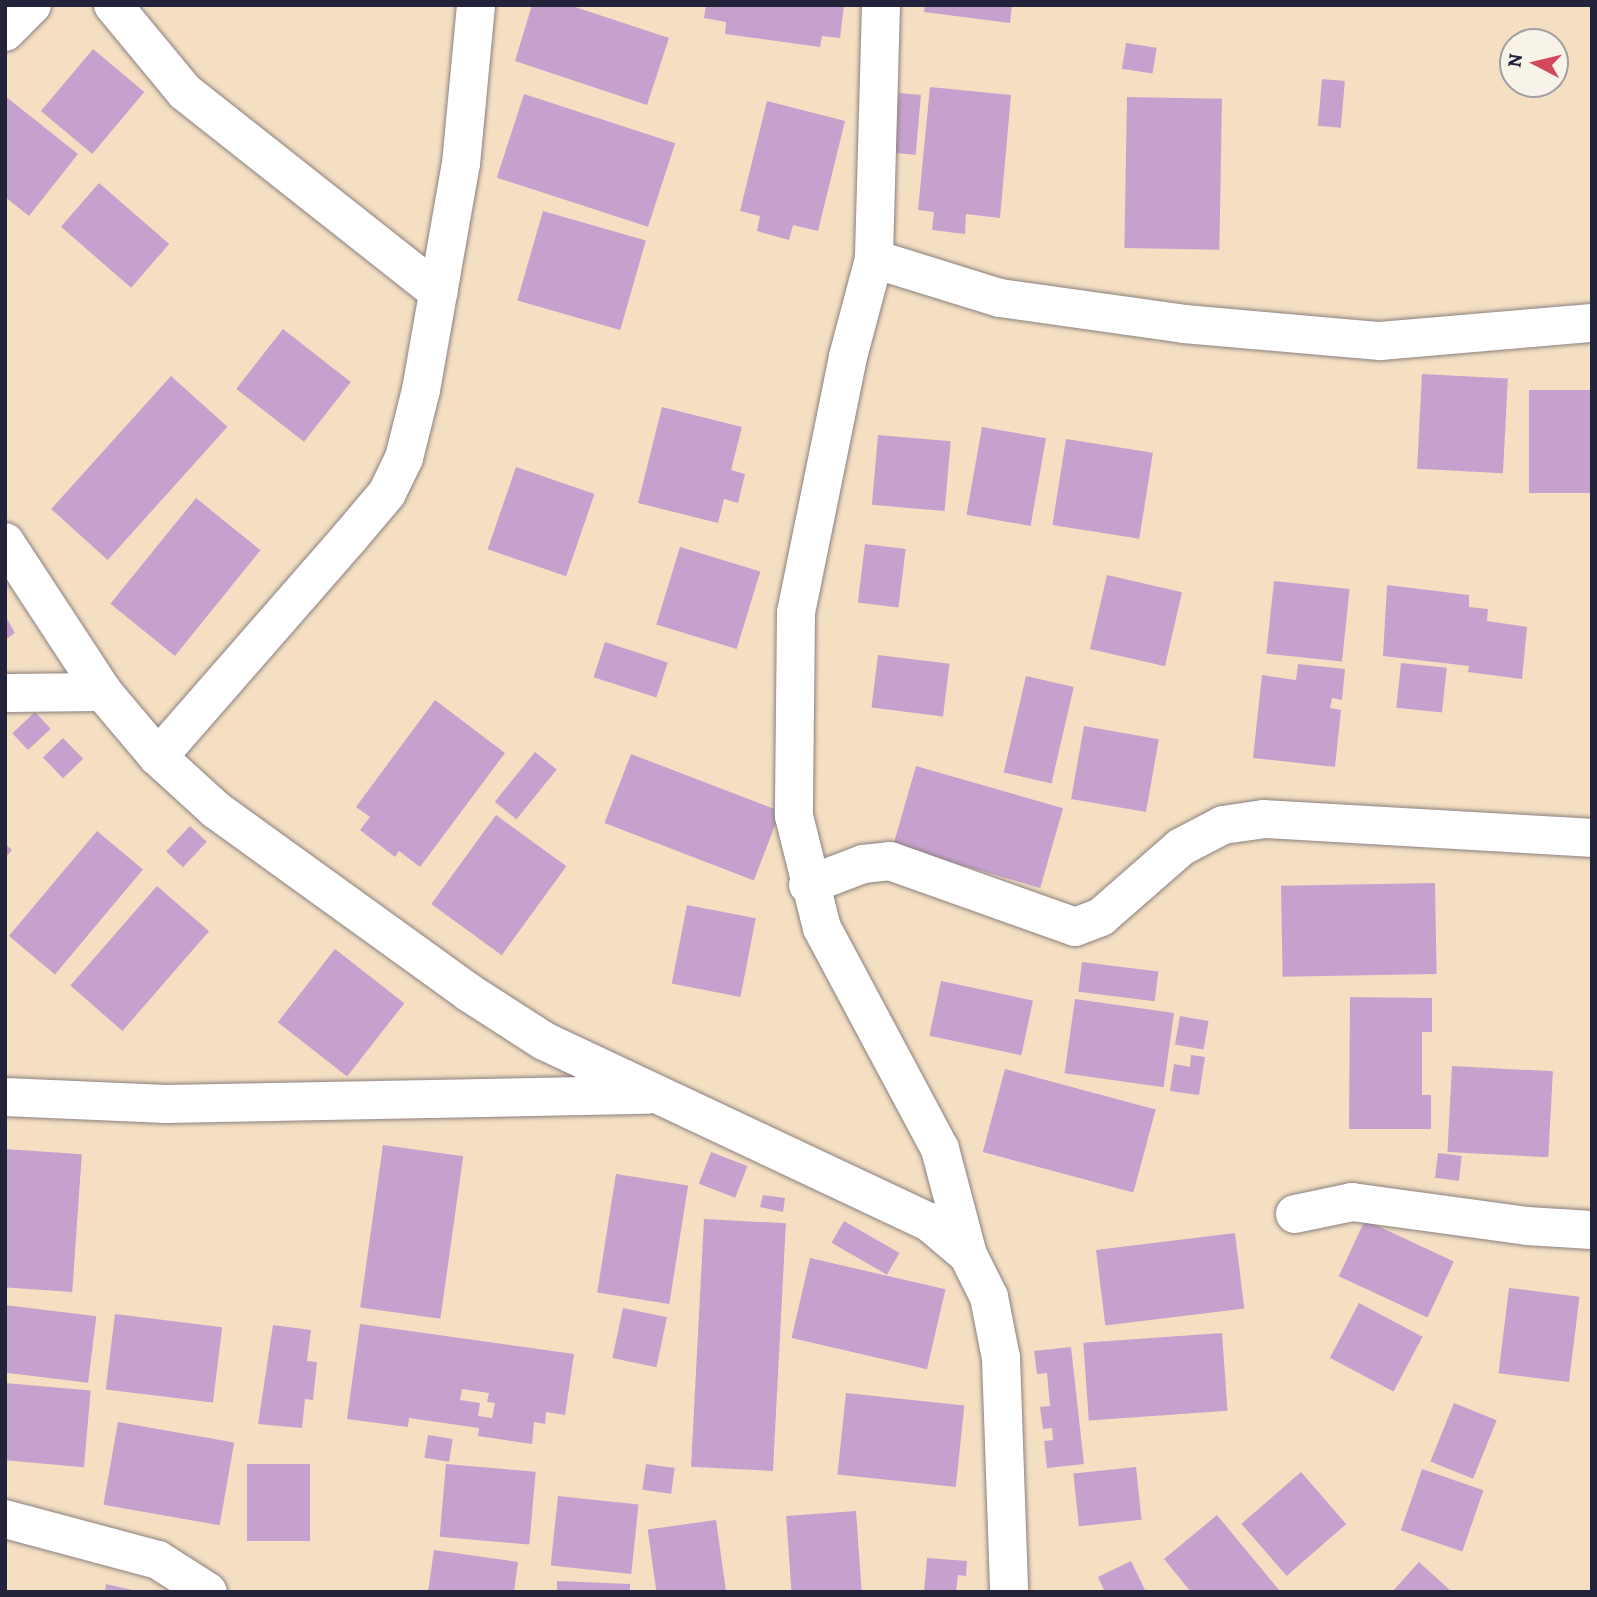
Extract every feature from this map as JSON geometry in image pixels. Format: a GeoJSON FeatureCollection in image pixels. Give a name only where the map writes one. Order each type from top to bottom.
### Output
{"type":"FeatureCollection","features":[{"type":"Feature","properties":{"kind":"street"},"geometry":{"type":"LineString","coordinates":[[5,32],[32,5]]}},
{"type":"Feature","properties":{"kind":"street"},"geometry":{"type":"LineString","coordinates":[[113,5],[185,92],[438,292]]}},
{"type":"Feature","properties":{"kind":"street"},"geometry":{"type":"LineString","coordinates":[[158,757],[387,493],[407,447],[461,164],[476,5]]}},
{"type":"Feature","properties":{"kind":"street"},"geometry":{"type":"LineString","coordinates":[[881,5],[874,258],[848,357],[796,612],[794,816],[808,885],[822,928],[940,1149],[968,1255],[989,1297],[1001,1358],[1009,1592]]}},
{"type":"Feature","properties":{"kind":"street"},"geometry":{"type":"LineString","coordinates":[[874,258],[1000,298],[1184,324],[1380,341],[1592,323]]}},
{"type":"Feature","properties":{"kind":"street"},"geometry":{"type":"LineString","coordinates":[[5,542],[103,692],[158,757],[216,810],[468,992],[544,1041],[929,1222],[968,1255]]}},
{"type":"Feature","properties":{"kind":"street"},"geometry":{"type":"LineString","coordinates":[[5,693],[103,692]]}},
{"type":"Feature","properties":{"kind":"street"},"geometry":{"type":"LineString","coordinates":[[808,885],[863,864],[890,861],[1075,928],[1101,917],[1181,847],[1223,825],[1264,819],[1592,838]]}},
{"type":"Feature","properties":{"kind":"street"},"geometry":{"type":"LineString","coordinates":[[5,1097],[166,1104],[656,1095]]}},
{"type":"Feature","properties":{"kind":"street"},"geometry":{"type":"LineString","coordinates":[[1295,1214],[1352,1202],[1527,1226],[1592,1230]]}},
{"type":"Feature","properties":{"kind":"street"},"geometry":{"type":"LineString","coordinates":[[5,1519],[158,1560],[208,1592]]}},
{"type":"Feature","properties":{"kind":"building"},"geometry":{"type":"Polygon","coordinates":[[[532,5],[569,5],[669,38],[647,105],[515,61],[532,5]]]}},
{"type":"Feature","properties":{"kind":"building"},"geometry":{"type":"Polygon","coordinates":[[[706,5],[844,5],[840,38],[822,36],[820,47],[725,34],[726,22],[704,18],[706,5]]]}},
{"type":"Feature","properties":{"kind":"building"},"geometry":{"type":"Polygon","coordinates":[[[925,5],[1012,5],[1010,23],[924,12],[925,5]]]}},
{"type":"Feature","properties":{"kind":"building"},"geometry":{"type":"Polygon","coordinates":[[[1126,43],[1157,48],[1153,74],[1122,69],[1126,43]]]}},
{"type":"Feature","properties":{"kind":"building"},"geometry":{"type":"Polygon","coordinates":[[[93,49],[144,92],[92,154],[41,111],[93,49]]]}},
{"type":"Feature","properties":{"kind":"building"},"geometry":{"type":"Polygon","coordinates":[[[1322,79],[1345,81],[1341,128],[1318,126],[1322,79]]]}},
{"type":"Feature","properties":{"kind":"building"},"geometry":{"type":"Polygon","coordinates":[[[930,87],[1011,95],[1000,218],[966,214],[965,234],[932,230],[934,212],[918,210],[930,87]]]}},
{"type":"Feature","properties":{"kind":"building"},"geometry":{"type":"Polygon","coordinates":[[[899,93],[921,95],[916,155],[894,153],[899,93]]]}},
{"type":"Feature","properties":{"kind":"building"},"geometry":{"type":"Polygon","coordinates":[[[524,94],[675,143],[648,227],[497,178],[524,94]]]}},
{"type":"Feature","properties":{"kind":"building"},"geometry":{"type":"Polygon","coordinates":[[[5,96],[78,154],[29,216],[5,197],[5,96]]]}},
{"type":"Feature","properties":{"kind":"building"},"geometry":{"type":"Polygon","coordinates":[[[1127,97],[1222,99],[1219,250],[1124,248],[1127,97]]]}},
{"type":"Feature","properties":{"kind":"building"},"geometry":{"type":"Polygon","coordinates":[[[767,101],[845,121],[818,231],[793,225],[789,240],[757,231],[760,216],[740,211],[767,101]]]}},
{"type":"Feature","properties":{"kind":"building"},"geometry":{"type":"Polygon","coordinates":[[[99,183],[169,244],[131,288],[61,227],[99,183]]]}},
{"type":"Feature","properties":{"kind":"building"},"geometry":{"type":"Polygon","coordinates":[[[543,211],[646,240],[620,330],[517,300],[543,211]]]}},
{"type":"Feature","properties":{"kind":"building"},"geometry":{"type":"Polygon","coordinates":[[[283,329],[351,382],[304,442],[236,389],[283,329]]]}},
{"type":"Feature","properties":{"kind":"building"},"geometry":{"type":"Polygon","coordinates":[[[1422,374],[1508,379],[1503,473],[1417,469],[1422,374]]]}},
{"type":"Feature","properties":{"kind":"building"},"geometry":{"type":"Polygon","coordinates":[[[171,376],[227,427],[108,560],[51,509],[171,376]]]}},
{"type":"Feature","properties":{"kind":"building"},"geometry":{"type":"Polygon","coordinates":[[[1529,390],[1592,390],[1592,493],[1529,493],[1529,390]]]}},
{"type":"Feature","properties":{"kind":"building"},"geometry":{"type":"Polygon","coordinates":[[[662,407],[742,427],[731,470],[745,474],[738,503],[724,499],[718,523],[638,503],[662,407]]]}},
{"type":"Feature","properties":{"kind":"building"},"geometry":{"type":"Polygon","coordinates":[[[982,427],[1046,438],[1031,526],[967,515],[982,427]]]}},
{"type":"Feature","properties":{"kind":"building"},"geometry":{"type":"Polygon","coordinates":[[[878,435],[951,441],[945,511],[872,505],[878,435]]]}},
{"type":"Feature","properties":{"kind":"building"},"geometry":{"type":"Polygon","coordinates":[[[1066,439],[1153,453],[1139,539],[1052,525],[1066,439]]]}},
{"type":"Feature","properties":{"kind":"building"},"geometry":{"type":"Polygon","coordinates":[[[516,467],[594,494],[566,576],[488,549],[516,467]]]}},
{"type":"Feature","properties":{"kind":"building"},"geometry":{"type":"Polygon","coordinates":[[[196,498],[261,550],[175,656],[110,604],[196,498]]]}},
{"type":"Feature","properties":{"kind":"building"},"geometry":{"type":"Polygon","coordinates":[[[865,544],[906,549],[899,608],[858,603],[865,544]]]}},
{"type":"Feature","properties":{"kind":"building"},"geometry":{"type":"Polygon","coordinates":[[[680,547],[760,572],[737,649],[656,624],[680,547]]]}},
{"type":"Feature","properties":{"kind":"building"},"geometry":{"type":"Polygon","coordinates":[[[1107,575],[1182,592],[1165,666],[1090,649],[1107,575]]]}},
{"type":"Feature","properties":{"kind":"building"},"geometry":{"type":"Polygon","coordinates":[[[1274,581],[1350,589],[1342,662],[1266,654],[1274,581]]]}},
{"type":"Feature","properties":{"kind":"building"},"geometry":{"type":"Polygon","coordinates":[[[1387,585],[1469,595],[1469,607],[1488,609],[1487,621],[1527,627],[1522,679],[1468,672],[1469,666],[1383,656],[1387,585]]]}},
{"type":"Feature","properties":{"kind":"building"},"geometry":{"type":"Polygon","coordinates":[[[7,619],[15,633],[5,640],[5,621],[7,619]]]}},
{"type":"Feature","properties":{"kind":"building"},"geometry":{"type":"Polygon","coordinates":[[[605,642],[668,662],[656,698],[594,677],[605,642]]]}},
{"type":"Feature","properties":{"kind":"building"},"geometry":{"type":"Polygon","coordinates":[[[878,655],[949,664],[943,716],[872,708],[878,655]]]}},
{"type":"Feature","properties":{"kind":"building"},"geometry":{"type":"Polygon","coordinates":[[[1401,663],[1447,668],[1442,713],[1396,708],[1401,663]]]}},
{"type":"Feature","properties":{"kind":"building"},"geometry":{"type":"Polygon","coordinates":[[[1298,664],[1345,669],[1342,700],[1332,698],[1330,708],[1341,710],[1335,767],[1253,758],[1262,675],[1296,680],[1298,664]]]}},
{"type":"Feature","properties":{"kind":"building"},"geometry":{"type":"Polygon","coordinates":[[[1026,676],[1074,687],[1051,783],[1004,772],[1026,676]]]}},
{"type":"Feature","properties":{"kind":"building"},"geometry":{"type":"Polygon","coordinates":[[[435,700],[505,753],[420,867],[399,851],[395,857],[360,830],[370,817],[356,807],[435,700]]]}},
{"type":"Feature","properties":{"kind":"building"},"geometry":{"type":"Polygon","coordinates":[[[35,712],[51,729],[28,750],[12,733],[35,712]]]}},
{"type":"Feature","properties":{"kind":"building"},"geometry":{"type":"Polygon","coordinates":[[[1084,726],[1159,739],[1146,812],[1071,799],[1084,726]]]}},
{"type":"Feature","properties":{"kind":"building"},"geometry":{"type":"Polygon","coordinates":[[[63,738],[83,759],[63,778],[43,757],[63,738]]]}},
{"type":"Feature","properties":{"kind":"building"},"geometry":{"type":"Polygon","coordinates":[[[535,752],[557,770],[516,819],[495,802],[535,752]]]}},
{"type":"Feature","properties":{"kind":"building"},"geometry":{"type":"Polygon","coordinates":[[[631,754],[780,811],[754,880],[604,823],[631,754]]]}},
{"type":"Feature","properties":{"kind":"building"},"geometry":{"type":"Polygon","coordinates":[[[916,766],[1063,808],[1040,888],[893,846],[916,766]]]}},
{"type":"Feature","properties":{"kind":"building"},"geometry":{"type":"Polygon","coordinates":[[[496,815],[566,866],[502,955],[431,904],[496,815]]]}},
{"type":"Feature","properties":{"kind":"building"},"geometry":{"type":"Polygon","coordinates":[[[190,826],[207,842],[183,867],[166,852],[190,826]]]}},
{"type":"Feature","properties":{"kind":"building"},"geometry":{"type":"Polygon","coordinates":[[[97,831],[143,870],[55,975],[9,936],[97,831]]]}},
{"type":"Feature","properties":{"kind":"building"},"geometry":{"type":"Polygon","coordinates":[[[5,844],[12,850],[5,858],[5,844]]]}},
{"type":"Feature","properties":{"kind":"building"},"geometry":{"type":"Polygon","coordinates":[[[1435,883],[1437,974],[1283,977],[1281,886],[1435,883]]]}},
{"type":"Feature","properties":{"kind":"building"},"geometry":{"type":"Polygon","coordinates":[[[157,886],[209,931],[122,1031],[70,986],[157,886]]]}},
{"type":"Feature","properties":{"kind":"building"},"geometry":{"type":"Polygon","coordinates":[[[687,905],[756,918],[740,997],[672,984],[687,905]]]}},
{"type":"Feature","properties":{"kind":"building"},"geometry":{"type":"Polygon","coordinates":[[[335,949],[404,1003],[347,1076],[278,1022],[335,949]]]}},
{"type":"Feature","properties":{"kind":"building"},"geometry":{"type":"Polygon","coordinates":[[[1082,962],[1158,971],[1155,1001],[1078,992],[1082,962]]]}},
{"type":"Feature","properties":{"kind":"building"},"geometry":{"type":"Polygon","coordinates":[[[941,981],[1033,1001],[1021,1055],[929,1036],[941,981]]]}},
{"type":"Feature","properties":{"kind":"building"},"geometry":{"type":"Polygon","coordinates":[[[1350,997],[1432,998],[1432,1032],[1422,1032],[1422,1095],[1431,1095],[1431,1129],[1349,1129],[1350,997]]]}},
{"type":"Feature","properties":{"kind":"building"},"geometry":{"type":"Polygon","coordinates":[[[1075,999],[1174,1013],[1164,1087],[1065,1073],[1075,999]]]}},
{"type":"Feature","properties":{"kind":"building"},"geometry":{"type":"Polygon","coordinates":[[[1180,1016],[1209,1021],[1204,1050],[1175,1045],[1180,1016]]]}},
{"type":"Feature","properties":{"kind":"building"},"geometry":{"type":"Polygon","coordinates":[[[1191,1055],[1205,1057],[1199,1095],[1170,1091],[1174,1064],[1190,1067],[1191,1055]]]}},
{"type":"Feature","properties":{"kind":"building"},"geometry":{"type":"Polygon","coordinates":[[[1452,1066],[1553,1071],[1548,1157],[1447,1152],[1452,1066]]]}},
{"type":"Feature","properties":{"kind":"building"},"geometry":{"type":"Polygon","coordinates":[[[1005,1069],[1156,1109],[1133,1192],[983,1152],[1005,1069]]]}},
{"type":"Feature","properties":{"kind":"building"},"geometry":{"type":"Polygon","coordinates":[[[383,1145],[463,1156],[440,1319],[360,1307],[383,1145]]]}},
{"type":"Feature","properties":{"kind":"building"},"geometry":{"type":"Polygon","coordinates":[[[5,1149],[82,1154],[72,1292],[5,1287],[5,1149]]]}},
{"type":"Feature","properties":{"kind":"building"},"geometry":{"type":"Polygon","coordinates":[[[711,1152],[747,1166],[735,1198],[699,1184],[711,1152]]]}},
{"type":"Feature","properties":{"kind":"building"},"geometry":{"type":"Polygon","coordinates":[[[1438,1153],[1462,1156],[1459,1181],[1435,1178],[1438,1153]]]}},
{"type":"Feature","properties":{"kind":"building"},"geometry":{"type":"Polygon","coordinates":[[[616,1174],[688,1185],[669,1304],[597,1293],[616,1174]]]}},
{"type":"Feature","properties":{"kind":"building"},"geometry":{"type":"Polygon","coordinates":[[[763,1195],[785,1198],[783,1212],[760,1207],[763,1195]]]}},
{"type":"Feature","properties":{"kind":"building"},"geometry":{"type":"Polygon","coordinates":[[[704,1219],[786,1223],[773,1471],[691,1467],[704,1219]]]}},
{"type":"Feature","properties":{"kind":"building"},"geometry":{"type":"Polygon","coordinates":[[[1365,1220],[1454,1261],[1428,1318],[1339,1276],[1365,1220]]]}},
{"type":"Feature","properties":{"kind":"building"},"geometry":{"type":"Polygon","coordinates":[[[844,1221],[899,1253],[887,1275],[832,1243],[844,1221]]]}},
{"type":"Feature","properties":{"kind":"building"},"geometry":{"type":"Polygon","coordinates":[[[1235,1233],[1244,1308],[1105,1325],[1096,1250],[1235,1233]]]}},
{"type":"Feature","properties":{"kind":"building"},"geometry":{"type":"Polygon","coordinates":[[[810,1258],[945,1289],[927,1369],[792,1338],[810,1258]]]}},
{"type":"Feature","properties":{"kind":"building"},"geometry":{"type":"Polygon","coordinates":[[[1509,1288],[1579,1297],[1569,1382],[1499,1373],[1509,1288]]]}},
{"type":"Feature","properties":{"kind":"building"},"geometry":{"type":"Polygon","coordinates":[[[1359,1303],[1423,1337],[1393,1392],[1330,1358],[1359,1303]]]}},
{"type":"Feature","properties":{"kind":"building"},"geometry":{"type":"Polygon","coordinates":[[[5,1305],[96,1316],[88,1383],[5,1373],[5,1305]]]}},
{"type":"Feature","properties":{"kind":"building"},"geometry":{"type":"Polygon","coordinates":[[[623,1308],[667,1317],[656,1367],[612,1358],[623,1308]]]}},
{"type":"Feature","properties":{"kind":"building"},"geometry":{"type":"Polygon","coordinates":[[[115,1314],[222,1327],[213,1403],[106,1389],[115,1314]]]}},
{"type":"Feature","properties":{"kind":"building"},"geometry":{"type":"Polygon","coordinates":[[[360,1324],[574,1354],[565,1415],[546,1412],[545,1424],[534,1422],[532,1444],[478,1436],[479,1428],[409,1418],[408,1427],[347,1419],[360,1324]],[[462,1389],[460,1400],[480,1403],[478,1416],[492,1418],[495,1403],[487,1402],[489,1393],[462,1389]]]}},
{"type":"Feature","properties":{"kind":"building"},"geometry":{"type":"Polygon","coordinates":[[[273,1325],[311,1330],[307,1361],[317,1362],[313,1400],[305,1399],[302,1428],[258,1424],[273,1325]]]}},
{"type":"Feature","properties":{"kind":"building"},"geometry":{"type":"Polygon","coordinates":[[[1222,1333],[1227,1411],[1089,1421],[1083,1343],[1222,1333]]]}},
{"type":"Feature","properties":{"kind":"building"},"geometry":{"type":"Polygon","coordinates":[[[1071,1347],[1084,1464],[1047,1468],[1044,1441],[1053,1440],[1052,1428],[1043,1429],[1040,1407],[1050,1406],[1047,1373],[1037,1374],[1034,1351],[1071,1347]]]}},
{"type":"Feature","properties":{"kind":"building"},"geometry":{"type":"Polygon","coordinates":[[[5,1383],[91,1390],[84,1467],[5,1460],[5,1383]]]}},
{"type":"Feature","properties":{"kind":"building"},"geometry":{"type":"Polygon","coordinates":[[[846,1393],[964,1405],[956,1487],[837,1475],[846,1393]]]}},
{"type":"Feature","properties":{"kind":"building"},"geometry":{"type":"Polygon","coordinates":[[[1454,1403],[1497,1420],[1473,1479],[1430,1461],[1454,1403]]]}},
{"type":"Feature","properties":{"kind":"building"},"geometry":{"type":"Polygon","coordinates":[[[118,1422],[234,1442],[220,1525],[103,1505],[118,1422]]]}},
{"type":"Feature","properties":{"kind":"building"},"geometry":{"type":"Polygon","coordinates":[[[428,1435],[453,1439],[449,1462],[424,1458],[428,1435]]]}},
{"type":"Feature","properties":{"kind":"building"},"geometry":{"type":"Polygon","coordinates":[[[247,1464],[310,1464],[310,1541],[247,1541],[247,1464]]]}},
{"type":"Feature","properties":{"kind":"building"},"geometry":{"type":"Polygon","coordinates":[[[446,1464],[536,1472],[529,1545],[440,1537],[446,1464]]]}},
{"type":"Feature","properties":{"kind":"building"},"geometry":{"type":"Polygon","coordinates":[[[646,1464],[675,1468],[671,1494],[642,1490],[646,1464]]]}},
{"type":"Feature","properties":{"kind":"building"},"geometry":{"type":"Polygon","coordinates":[[[1136,1467],[1142,1520],[1079,1526],[1073,1474],[1136,1467]]]}},
{"type":"Feature","properties":{"kind":"building"},"geometry":{"type":"Polygon","coordinates":[[[1422,1469],[1483,1490],[1462,1552],[1401,1530],[1422,1469]]]}},
{"type":"Feature","properties":{"kind":"building"},"geometry":{"type":"Polygon","coordinates":[[[1301,1472],[1346,1524],[1287,1576],[1241,1524],[1301,1472]]]}},
{"type":"Feature","properties":{"kind":"building"},"geometry":{"type":"Polygon","coordinates":[[[558,1496],[639,1504],[631,1574],[551,1566],[558,1496]]]}},
{"type":"Feature","properties":{"kind":"building"},"geometry":{"type":"Polygon","coordinates":[[[856,1511],[862,1592],[791,1592],[786,1516],[856,1511]]]}},
{"type":"Feature","properties":{"kind":"building"},"geometry":{"type":"Polygon","coordinates":[[[1217,1515],[1279,1590],[1191,1592],[1164,1559],[1217,1515]]]}},
{"type":"Feature","properties":{"kind":"building"},"geometry":{"type":"Polygon","coordinates":[[[716,1520],[726,1592],[656,1592],[648,1530],[716,1520]]]}},
{"type":"Feature","properties":{"kind":"building"},"geometry":{"type":"Polygon","coordinates":[[[434,1550],[518,1562],[514,1592],[428,1592],[434,1550]]]}},
{"type":"Feature","properties":{"kind":"building"},"geometry":{"type":"Polygon","coordinates":[[[927,1558],[967,1561],[966,1576],[958,1575],[956,1592],[924,1592],[927,1558]]]}},
{"type":"Feature","properties":{"kind":"building"},"geometry":{"type":"Polygon","coordinates":[[[1131,1561],[1146,1592],[1105,1592],[1098,1577],[1131,1561]]]}},
{"type":"Feature","properties":{"kind":"building"},"geometry":{"type":"Polygon","coordinates":[[[1419,1562],[1452,1592],[1392,1592],[1419,1562]]]}},
{"type":"Feature","properties":{"kind":"building"},"geometry":{"type":"Polygon","coordinates":[[[557,1581],[630,1584],[630,1592],[557,1592],[557,1581]]]}},
{"type":"Feature","properties":{"kind":"building"},"geometry":{"type":"Polygon","coordinates":[[[106,1584],[136,1591],[105,1592],[106,1584]]]}}]}
